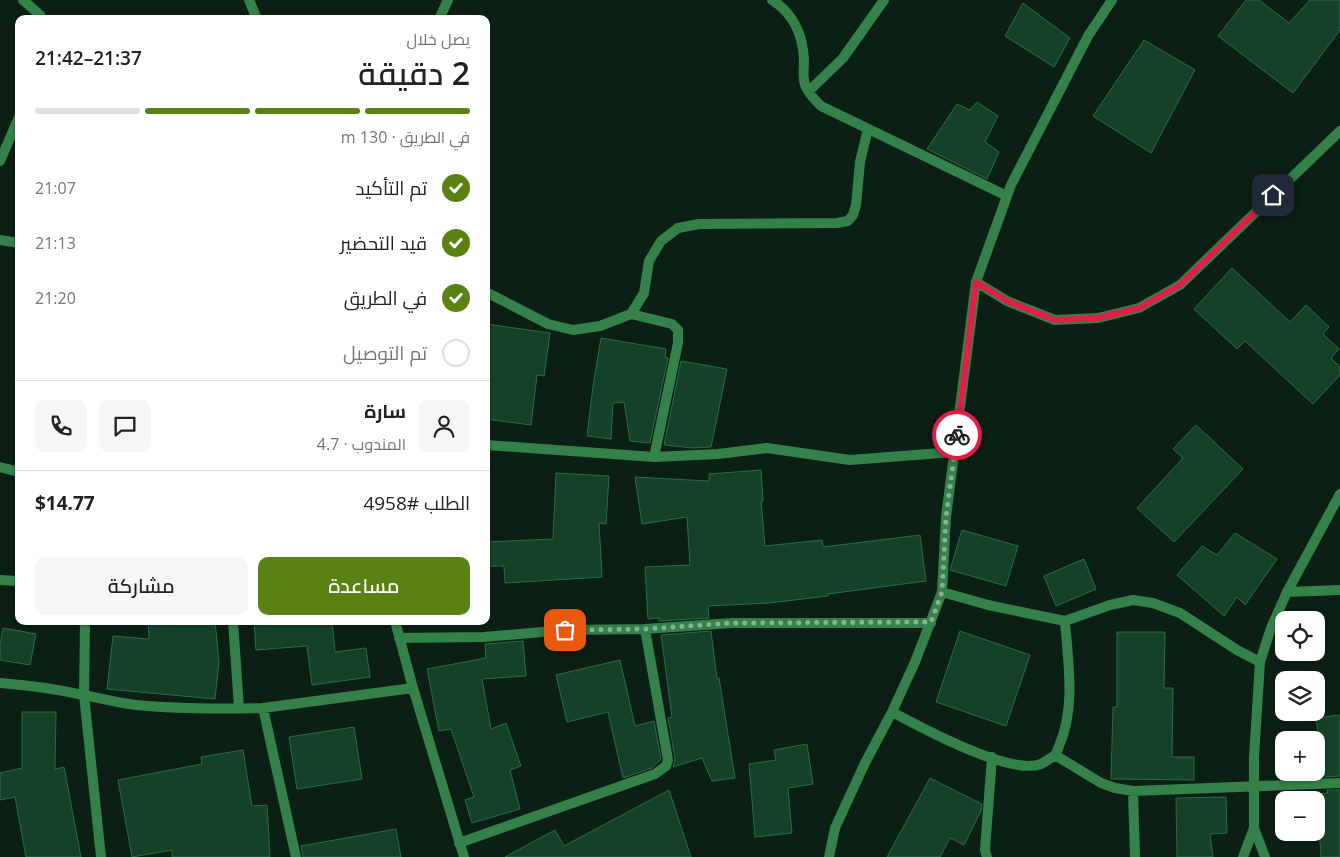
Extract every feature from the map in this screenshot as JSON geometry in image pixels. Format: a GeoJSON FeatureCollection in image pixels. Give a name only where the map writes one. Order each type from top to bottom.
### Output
{"type":"FeatureCollection","features":[{"type":"Feature","properties":{"kind":"street"},"geometry":{"type":"LineString","coordinates":[[23,0],[40,15]]}},
{"type":"Feature","properties":{"kind":"street"},"geometry":{"type":"LineString","coordinates":[[249,0],[255,15]]}},
{"type":"Feature","properties":{"kind":"street"},"geometry":{"type":"LineString","coordinates":[[441,15],[448,0]]}},
{"type":"Feature","properties":{"kind":"street"},"geometry":{"type":"LineString","coordinates":[[772,0],[783,7],[800,34],[804,59],[804,81],[811,96],[821,106],[1007,196]]}},
{"type":"Feature","properties":{"kind":"street"},"geometry":{"type":"LineString","coordinates":[[809,91],[843,58],[884,0]]}},
{"type":"Feature","properties":{"kind":"street"},"geometry":{"type":"LineString","coordinates":[[829,857],[835,828],[865,763],[892,712],[942,592],[946,517],[976,282],[1011,185],[1084,45],[1112,0]]}},
{"type":"Feature","properties":{"kind":"street"},"geometry":{"type":"LineString","coordinates":[[0,161],[15,126]]}},
{"type":"Feature","properties":{"kind":"street"},"geometry":{"type":"LineString","coordinates":[[631,314],[644,293],[649,261],[661,241],[678,228],[700,224],[837,223],[848,221],[853,216],[856,205],[860,162],[868,129]]}},
{"type":"Feature","properties":{"kind":"street"},"geometry":{"type":"LineString","coordinates":[[976,282],[1007,301],[1055,320],[1098,318],[1139,308],[1180,285],[1340,131]]}},
{"type":"Feature","properties":{"kind":"street"},"geometry":{"type":"LineString","coordinates":[[0,240],[15,242]]}},
{"type":"Feature","properties":{"kind":"street"},"geometry":{"type":"LineString","coordinates":[[490,294],[548,324],[574,330],[600,326],[631,314],[672,324],[678,330],[678,343],[654,457]]}},
{"type":"Feature","properties":{"kind":"street"},"geometry":{"type":"LineString","coordinates":[[490,445],[654,457],[718,454],[767,448],[850,460],[954,452]]}},
{"type":"Feature","properties":{"kind":"street"},"geometry":{"type":"LineString","coordinates":[[0,467],[15,471]]}},
{"type":"Feature","properties":{"kind":"street"},"geometry":{"type":"LineString","coordinates":[[1243,857],[1254,828],[1254,757],[1260,662],[1271,628],[1287,592],[1340,494]]}},
{"type":"Feature","properties":{"kind":"street"},"geometry":{"type":"LineString","coordinates":[[0,580],[15,581]]}},
{"type":"Feature","properties":{"kind":"street"},"geometry":{"type":"LineString","coordinates":[[1287,592],[1340,590]]}},
{"type":"Feature","properties":{"kind":"street"},"geometry":{"type":"LineString","coordinates":[[942,592],[988,605],[1065,621],[1110,605],[1133,600],[1153,604],[1180,613],[1236,650],[1260,662]]}},
{"type":"Feature","properties":{"kind":"street"},"geometry":{"type":"LineString","coordinates":[[892,712],[953,743],[988,757],[1016,765],[1041,764],[1055,755],[1062,740],[1068,718],[1069,685],[1065,621]]}},
{"type":"Feature","properties":{"kind":"street"},"geometry":{"type":"LineString","coordinates":[[399,638],[484,637],[565,630],[645,629],[732,623],[931,622]]}},
{"type":"Feature","properties":{"kind":"street"},"geometry":{"type":"LineString","coordinates":[[85,625],[84,695],[101,857]]}},
{"type":"Feature","properties":{"kind":"street"},"geometry":{"type":"LineString","coordinates":[[233,625],[239,708]]}},
{"type":"Feature","properties":{"kind":"street"},"geometry":{"type":"LineString","coordinates":[[396,625],[464,857]]}},
{"type":"Feature","properties":{"kind":"street"},"geometry":{"type":"LineString","coordinates":[[459,843],[655,774],[666,766],[668,760],[645,629]]}},
{"type":"Feature","properties":{"kind":"street"},"geometry":{"type":"LineString","coordinates":[[0,683],[28,685],[137,705],[239,708],[262,708],[413,688]]}},
{"type":"Feature","properties":{"kind":"street"},"geometry":{"type":"LineString","coordinates":[[262,708],[296,857]]}},
{"type":"Feature","properties":{"kind":"street"},"geometry":{"type":"LineString","coordinates":[[1055,755],[1101,783],[1133,791],[1340,783]]}},
{"type":"Feature","properties":{"kind":"street"},"geometry":{"type":"LineString","coordinates":[[987,857],[984,850],[989,813],[992,757]]}},
{"type":"Feature","properties":{"kind":"street"},"geometry":{"type":"LineString","coordinates":[[1133,791],[1135,857]]}},
{"type":"Feature","properties":{"kind":"street"},"geometry":{"type":"LineString","coordinates":[[1254,828],[1265,857]]}},
{"type":"Feature","properties":{"kind":"building"},"geometry":{"type":"Polygon","coordinates":[[[1246,0],[1259,0],[1289,23],[1310,0],[1340,0],[1340,30],[1293,93],[1218,36],[1246,0]]]}},
{"type":"Feature","properties":{"kind":"building"},"geometry":{"type":"Polygon","coordinates":[[[1023,3],[1070,38],[1054,67],[1005,36],[1023,3]]]}},
{"type":"Feature","properties":{"kind":"building"},"geometry":{"type":"Polygon","coordinates":[[[1144,40],[1195,70],[1151,153],[1093,116],[1144,40]]]}},
{"type":"Feature","properties":{"kind":"building"},"geometry":{"type":"Polygon","coordinates":[[[977,102],[998,116],[985,142],[999,152],[987,179],[927,149],[957,104],[970,110],[977,102]]]}},
{"type":"Feature","properties":{"kind":"building"},"geometry":{"type":"Polygon","coordinates":[[[1232,268],[1290,322],[1306,305],[1329,327],[1323,334],[1339,349],[1331,358],[1340,367],[1340,375],[1313,404],[1245,341],[1237,349],[1194,309],[1232,268]]]}},
{"type":"Feature","properties":{"kind":"building"},"geometry":{"type":"Polygon","coordinates":[[[490,325],[550,333],[544,376],[537,375],[531,425],[490,420],[490,325]]]}},
{"type":"Feature","properties":{"kind":"building"},"geometry":{"type":"Polygon","coordinates":[[[601,338],[666,349],[665,357],[668,358],[650,443],[630,441],[624,402],[613,403],[611,439],[587,436],[601,338]]]}},
{"type":"Feature","properties":{"kind":"building"},"geometry":{"type":"Polygon","coordinates":[[[681,361],[727,369],[711,447],[693,448],[664,445],[681,361]]]}},
{"type":"Feature","properties":{"kind":"building"},"geometry":{"type":"Polygon","coordinates":[[[1196,425],[1243,469],[1174,542],[1137,508],[1183,458],[1173,449],[1196,425]]]}},
{"type":"Feature","properties":{"kind":"building"},"geometry":{"type":"Polygon","coordinates":[[[761,470],[763,501],[761,501],[765,546],[822,540],[823,547],[920,535],[926,581],[769,603],[708,606],[709,618],[659,621],[659,618],[648,619],[645,567],[690,565],[687,517],[642,524],[635,477],[709,481],[709,474],[761,470]]]}},
{"type":"Feature","properties":{"kind":"building"},"geometry":{"type":"Polygon","coordinates":[[[556,473],[609,476],[606,524],[599,523],[602,577],[505,583],[504,566],[490,566],[490,542],[553,539],[556,473]]]}},
{"type":"Feature","properties":{"kind":"building"},"geometry":{"type":"Polygon","coordinates":[[[962,530],[1018,546],[1006,586],[950,570],[962,530]]]}},
{"type":"Feature","properties":{"kind":"building"},"geometry":{"type":"Polygon","coordinates":[[[1235,533],[1277,559],[1245,605],[1237,597],[1224,616],[1177,575],[1202,546],[1217,555],[1235,533]]]}},
{"type":"Feature","properties":{"kind":"building"},"geometry":{"type":"Polygon","coordinates":[[[1084,559],[1096,589],[1056,606],[1044,576],[1084,559]]]}},
{"type":"Feature","properties":{"kind":"building"},"geometry":{"type":"Polygon","coordinates":[[[148,625],[215,625],[219,662],[215,699],[107,689],[113,636],[149,639],[148,625]]]}},
{"type":"Feature","properties":{"kind":"building"},"geometry":{"type":"Polygon","coordinates":[[[254,625],[332,625],[335,652],[366,648],[370,677],[312,685],[307,646],[256,650],[254,625]]]}},
{"type":"Feature","properties":{"kind":"building"},"geometry":{"type":"Polygon","coordinates":[[[3,628],[36,634],[30,665],[0,660],[3,628]]]}},
{"type":"Feature","properties":{"kind":"building"},"geometry":{"type":"Polygon","coordinates":[[[711,631],[717,679],[719,678],[735,778],[712,781],[702,758],[673,767],[675,759],[668,718],[672,717],[661,635],[711,631]]]}},
{"type":"Feature","properties":{"kind":"building"},"geometry":{"type":"Polygon","coordinates":[[[960,631],[1030,655],[1006,726],[936,702],[960,631]]]}},
{"type":"Feature","properties":{"kind":"building"},"geometry":{"type":"Polygon","coordinates":[[[1117,632],[1165,632],[1164,688],[1173,688],[1172,757],[1194,757],[1194,780],[1111,779],[1113,707],[1117,707],[1117,632]]]}},
{"type":"Feature","properties":{"kind":"building"},"geometry":{"type":"Polygon","coordinates":[[[523,641],[526,676],[482,679],[491,729],[506,723],[521,766],[510,770],[520,809],[472,823],[465,800],[474,797],[451,729],[439,731],[427,669],[486,658],[485,644],[523,641]]]}},
{"type":"Feature","properties":{"kind":"building"},"geometry":{"type":"Polygon","coordinates":[[[620,660],[635,726],[654,721],[661,759],[652,768],[623,778],[608,712],[567,722],[556,675],[620,660]]]}},
{"type":"Feature","properties":{"kind":"building"},"geometry":{"type":"Polygon","coordinates":[[[22,712],[56,712],[55,769],[64,767],[81,857],[26,857],[15,797],[0,800],[0,773],[22,768],[22,712]]]}},
{"type":"Feature","properties":{"kind":"building"},"geometry":{"type":"Polygon","coordinates":[[[1340,715],[1340,776],[1325,777],[1325,731],[1318,731],[1316,721],[1325,721],[1325,717],[1340,715]]]}},
{"type":"Feature","properties":{"kind":"building"},"geometry":{"type":"Polygon","coordinates":[[[354,727],[362,779],[297,789],[289,737],[354,727]]]}},
{"type":"Feature","properties":{"kind":"building"},"geometry":{"type":"Polygon","coordinates":[[[807,744],[813,784],[788,788],[792,833],[755,837],[749,764],[776,760],[774,750],[807,744]]]}},
{"type":"Feature","properties":{"kind":"building"},"geometry":{"type":"Polygon","coordinates":[[[243,750],[252,806],[267,805],[270,857],[172,857],[172,850],[132,857],[118,780],[202,764],[201,757],[243,750]]]}},
{"type":"Feature","properties":{"kind":"building"},"geometry":{"type":"Polygon","coordinates":[[[930,778],[982,804],[981,811],[964,845],[950,838],[940,857],[887,857],[930,778]]]}},
{"type":"Feature","properties":{"kind":"building"},"geometry":{"type":"Polygon","coordinates":[[[669,790],[691,857],[505,857],[555,830],[564,846],[669,790]]]}},
{"type":"Feature","properties":{"kind":"building"},"geometry":{"type":"Polygon","coordinates":[[[1327,790],[1340,790],[1340,857],[1321,857],[1320,841],[1325,841],[1325,793],[1328,793],[1327,790]]]}},
{"type":"Feature","properties":{"kind":"building"},"geometry":{"type":"Polygon","coordinates":[[[1226,797],[1227,833],[1210,834],[1213,857],[1177,857],[1176,798],[1226,797]]]}},
{"type":"Feature","properties":{"kind":"building"},"geometry":{"type":"Polygon","coordinates":[[[396,829],[401,857],[303,857],[301,846],[396,829]]]}},
{"type":"Feature","properties":{"kind":"way so far"},"geometry":{"type":"LineString","coordinates":[[565,630],[645,629],[732,623],[931,622],[942,592],[946,517],[957,435]]}},
{"type":"Feature","properties":{"kind":"route"},"geometry":{"type":"LineString","coordinates":[[957,435],[976,282],[1007,301],[1055,320],[1098,318],[1139,308],[1180,285],[1273,195]]}}]}
